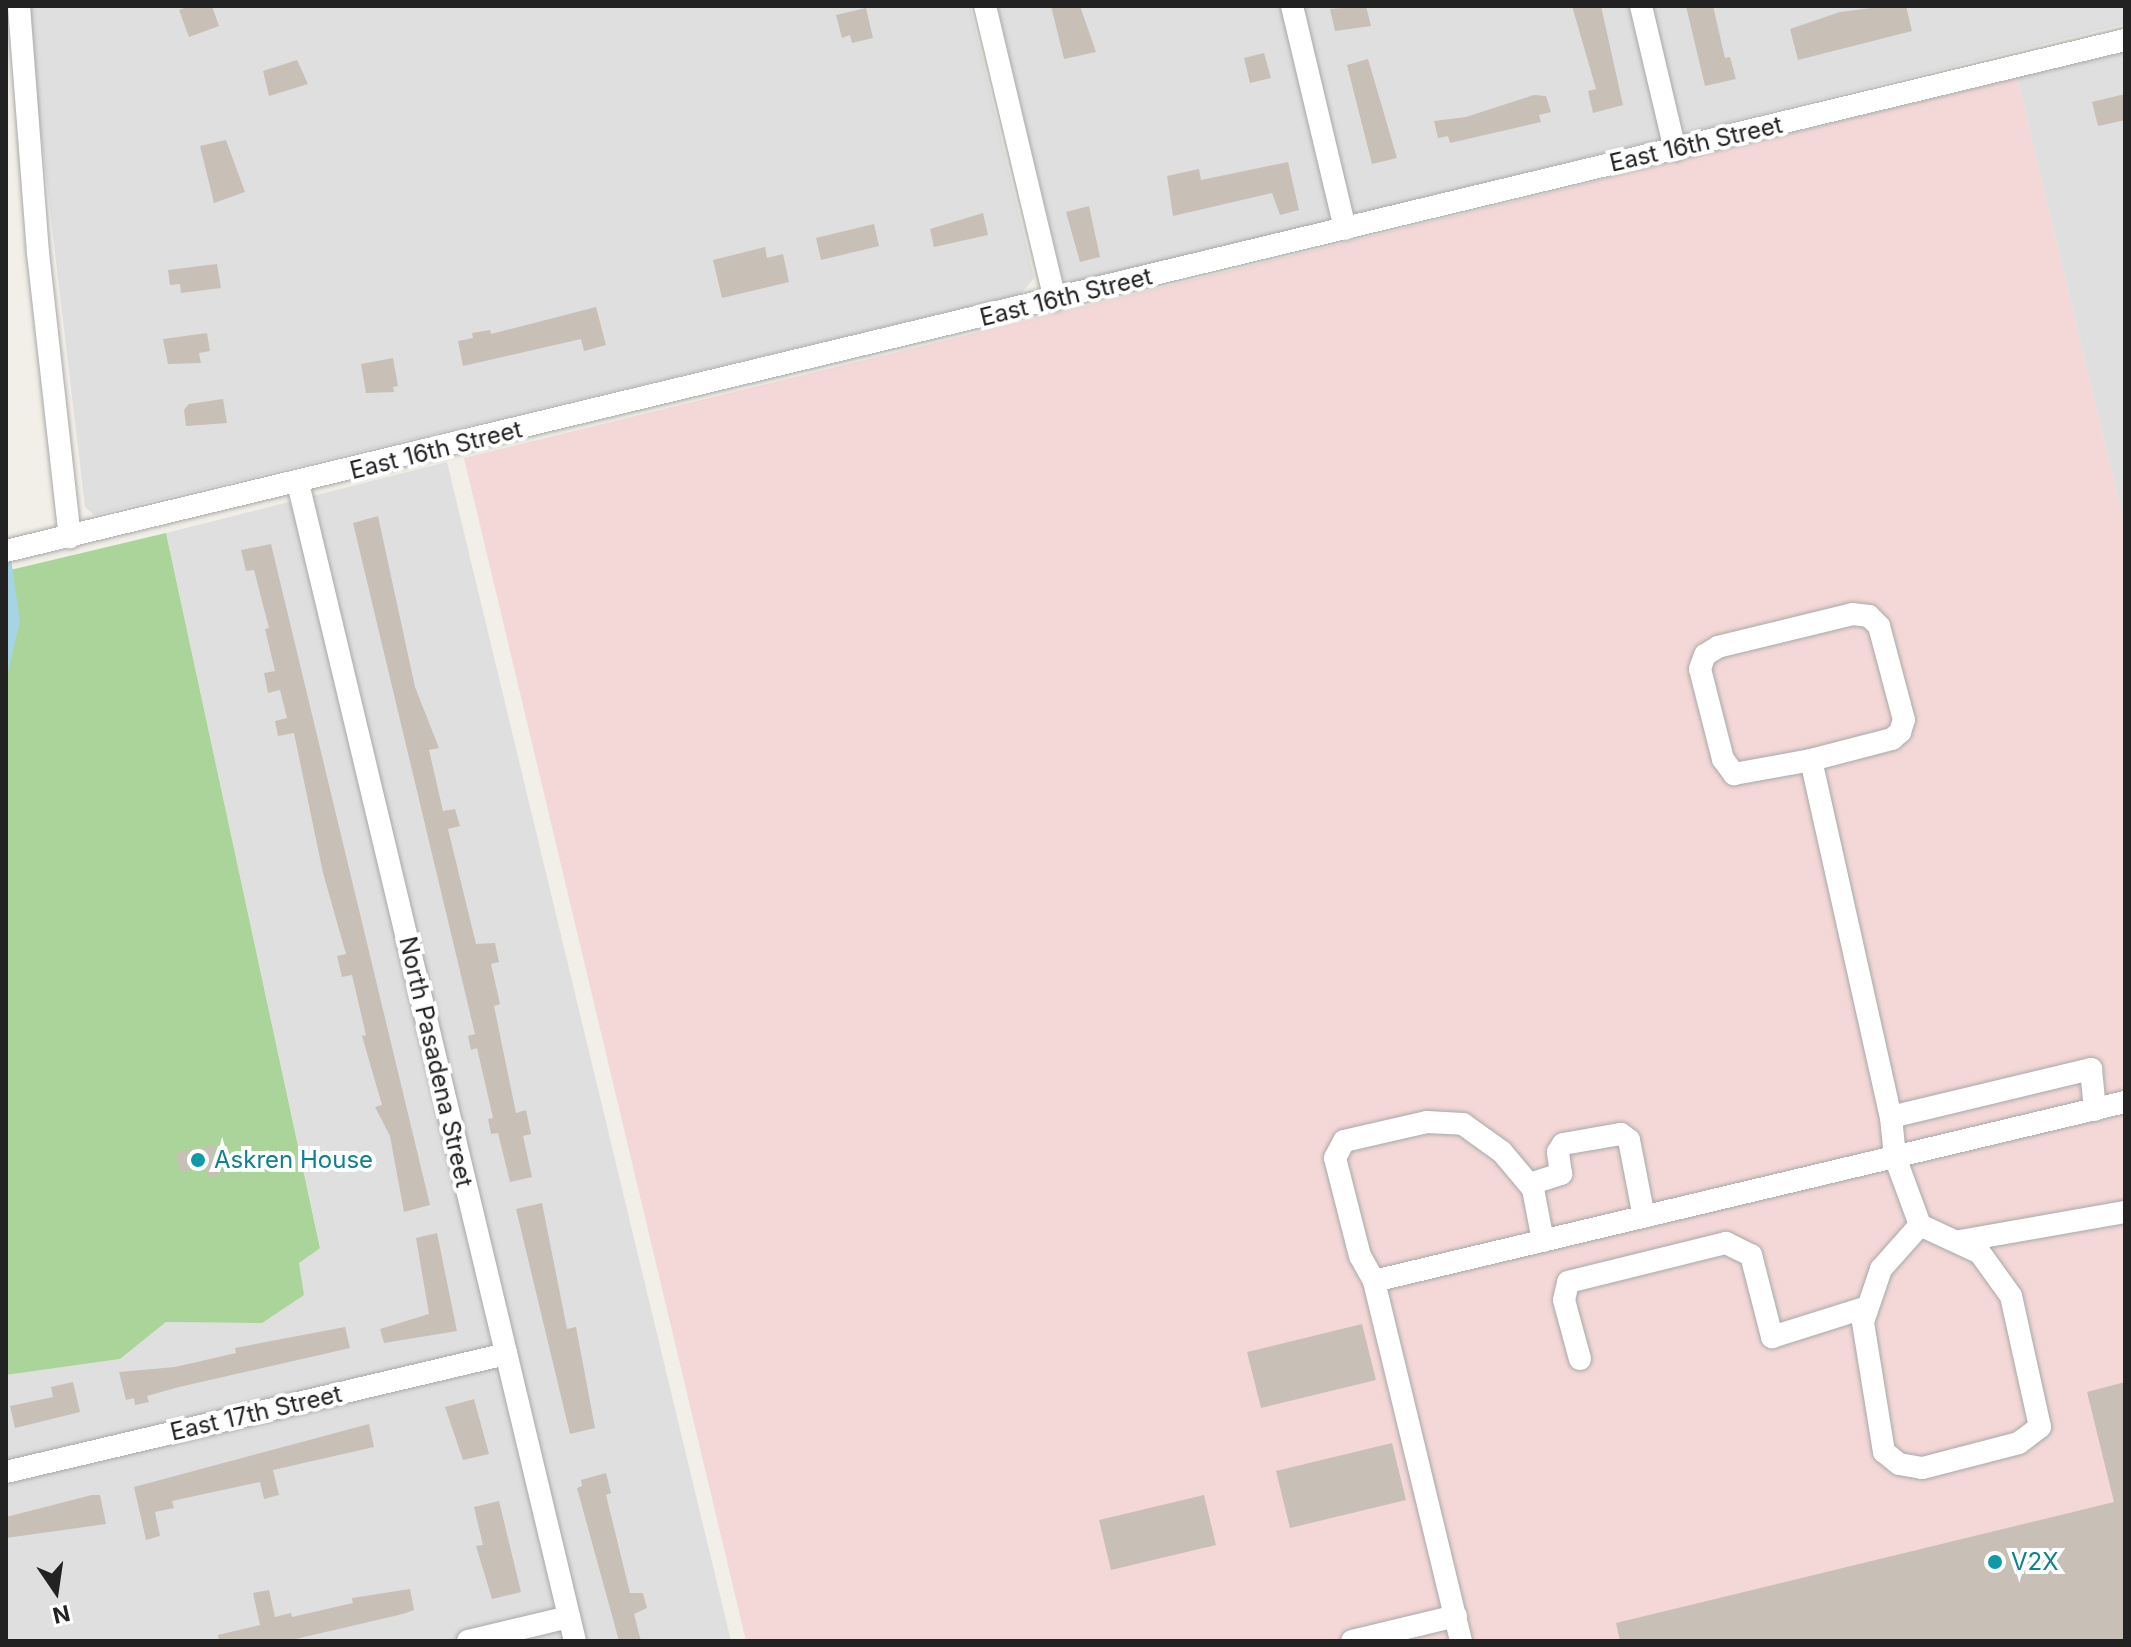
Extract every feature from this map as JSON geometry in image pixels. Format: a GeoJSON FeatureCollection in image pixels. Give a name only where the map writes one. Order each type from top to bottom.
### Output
{"type":"FeatureCollection","features":[{"type":"Feature","properties":{"kind":"street"},"geometry":{"type":"LineString","coordinates":[[19,6],[37,237],[70,537]]}},
{"type":"Feature","properties":{"kind":"street"},"geometry":{"type":"LineString","coordinates":[[985,6],[1055,300]]}},
{"type":"Feature","properties":{"kind":"street"},"geometry":{"type":"LineString","coordinates":[[1292,6],[1345,229]]}},
{"type":"Feature","properties":{"kind":"street"},"geometry":{"type":"LineString","coordinates":[[1641,6],[1675,150]]}},
{"type":"Feature","properties":{"kind":"street","name":"East 16th Street"},"geometry":{"type":"LineString","coordinates":[[6,551],[2125,40]]}},
{"type":"Feature","properties":{"kind":"street","name":"North Pasadena Street"},"geometry":{"type":"LineString","coordinates":[[298,483],[575,1641]]}},
{"type":"Feature","properties":{"kind":"street"},"geometry":{"type":"LineString","coordinates":[[1853,614],[1869,616],[1879,626],[1904,720],[1900,732],[1892,739],[1811,760],[1734,774],[1723,759],[1700,669],[1705,655],[1853,614]]}},
{"type":"Feature","properties":{"kind":"street"},"geometry":{"type":"LineString","coordinates":[[1811,760],[1891,1117],[1895,1157],[1920,1225],[1960,1241],[1992,1266],[2011,1296],[2040,1414],[2040,1427],[2033,1436],[1922,1468],[1899,1464],[1884,1452],[1864,1308],[1881,1269],[1920,1225]]}},
{"type":"Feature","properties":{"kind":"street"},"geometry":{"type":"LineString","coordinates":[[1891,1117],[2091,1069],[2095,1110]]}},
{"type":"Feature","properties":{"kind":"street"},"geometry":{"type":"LineString","coordinates":[[1374,1281],[2125,1102]]}},
{"type":"Feature","properties":{"kind":"street"},"geometry":{"type":"LineString","coordinates":[[1461,1641],[1374,1281],[1360,1256],[1335,1158],[1344,1141],[1447,1119],[1463,1124],[1502,1152],[1530,1184],[1543,1241]]}},
{"type":"Feature","properties":{"kind":"street"},"geometry":{"type":"LineString","coordinates":[[1530,1184],[1561,1174],[1558,1152],[1563,1144],[1621,1134],[1629,1140],[1644,1217]]}},
{"type":"Feature","properties":{"kind":"street"},"geometry":{"type":"LineString","coordinates":[[1960,1241],[2124,1217]]}},
{"type":"Feature","properties":{"kind":"street"},"geometry":{"type":"LineString","coordinates":[[1580,1359],[1564,1300],[1568,1282],[1726,1243],[1751,1255],[1772,1337],[1864,1308]]}},
{"type":"Feature","properties":{"kind":"street","name":"East 17th Street"},"geometry":{"type":"LineString","coordinates":[[6,1472],[506,1354]]}},
{"type":"Feature","properties":{"kind":"street"},"geometry":{"type":"LineString","coordinates":[[1352,1641],[1456,1616]]}},
{"type":"Feature","properties":{"kind":"street"},"geometry":{"type":"LineString","coordinates":[[468,1641],[569,1617]]}},
{"type":"Feature","properties":{"kind":"shaded area"},"geometry":{"type":"Polygon","coordinates":[[[26,6],[970,6],[1034,278],[1021,294],[94,515],[85,507],[26,6]]]}},
{"type":"Feature","properties":{"kind":"shaded area"},"geometry":{"type":"Polygon","coordinates":[[[997,6],[2125,6],[2125,24],[1064,286],[997,6]]]}},
{"type":"Feature","properties":{"kind":"shaded area"},"geometry":{"type":"Polygon","coordinates":[[[2125,52],[2125,528],[2017,78],[2125,52]]]}},
{"type":"Feature","properties":{"kind":"shaded area"},"geometry":{"type":"Polygon","coordinates":[[[2017,78],[2125,528],[2125,1641],[746,1641],[464,458],[2017,78]]]}},
{"type":"Feature","properties":{"kind":"shaded area"},"geometry":{"type":"Polygon","coordinates":[[[447,462],[731,1641],[6,1641],[6,1375],[120,1359],[166,1322],[262,1323],[299,1263],[320,1247],[166,533],[447,462]]]}},
{"type":"Feature","properties":{"kind":"green space"},"geometry":{"type":"Polygon","coordinates":[[[166,533],[320,1248],[299,1263],[304,1295],[262,1323],[166,1322],[120,1359],[6,1375],[6,571],[166,533]]]}},
{"type":"Feature","properties":{"kind":"water"},"geometry":{"type":"Polygon","coordinates":[[[6,524],[20,621],[6,681],[6,524]]]}},
{"type":"Feature","properties":{"kind":"building"},"geometry":{"type":"Polygon","coordinates":[[[190,6],[212,6],[219,26],[189,37],[179,10],[190,6]]]}},
{"type":"Feature","properties":{"kind":"building"},"geometry":{"type":"Polygon","coordinates":[[[1051,6],[1080,6],[1096,52],[1064,59],[1051,6]]]}},
{"type":"Feature","properties":{"kind":"building"},"geometry":{"type":"Polygon","coordinates":[[[1366,6],[1371,26],[1335,31],[1330,9],[1366,6]]]}},
{"type":"Feature","properties":{"kind":"building"},"geometry":{"type":"Polygon","coordinates":[[[1572,6],[1601,6],[1623,105],[1593,113],[1588,91],[1596,89],[1572,6]]]}},
{"type":"Feature","properties":{"kind":"building"},"geometry":{"type":"Polygon","coordinates":[[[1686,6],[1713,6],[1725,58],[1730,57],[1736,79],[1705,86],[1686,6]]]}},
{"type":"Feature","properties":{"kind":"building"},"geometry":{"type":"Polygon","coordinates":[[[1906,6],[1912,31],[1798,60],[1790,29],[1840,12],[1906,6]]]}},
{"type":"Feature","properties":{"kind":"building"},"geometry":{"type":"Polygon","coordinates":[[[866,8],[873,38],[852,43],[850,35],[842,38],[836,15],[866,8]]]}},
{"type":"Feature","properties":{"kind":"building"},"geometry":{"type":"Polygon","coordinates":[[[1264,53],[1271,78],[1250,83],[1244,58],[1264,53]]]}},
{"type":"Feature","properties":{"kind":"building"},"geometry":{"type":"Polygon","coordinates":[[[1368,59],[1397,158],[1372,164],[1347,65],[1368,59]]]}},
{"type":"Feature","properties":{"kind":"building"},"geometry":{"type":"Polygon","coordinates":[[[297,60],[308,84],[269,96],[263,71],[297,60]]]}},
{"type":"Feature","properties":{"kind":"building"},"geometry":{"type":"Polygon","coordinates":[[[2125,94],[2125,120],[2098,126],[2092,102],[2125,94]]]}},
{"type":"Feature","properties":{"kind":"building"},"geometry":{"type":"Polygon","coordinates":[[[1534,95],[1546,96],[1551,112],[1539,115],[1541,122],[1450,143],[1448,136],[1438,138],[1434,121],[1466,117],[1534,95]]]}},
{"type":"Feature","properties":{"kind":"building"},"geometry":{"type":"Polygon","coordinates":[[[226,140],[245,192],[214,203],[200,146],[226,140]]]}},
{"type":"Feature","properties":{"kind":"building"},"geometry":{"type":"Polygon","coordinates":[[[1288,162],[1299,210],[1280,215],[1272,193],[1173,216],[1167,176],[1199,169],[1201,180],[1288,162]]]}},
{"type":"Feature","properties":{"kind":"building"},"geometry":{"type":"Polygon","coordinates":[[[1089,206],[1100,257],[1080,262],[1066,212],[1089,206]]]}},
{"type":"Feature","properties":{"kind":"building"},"geometry":{"type":"Polygon","coordinates":[[[983,213],[988,235],[934,247],[930,229],[983,213]]]}},
{"type":"Feature","properties":{"kind":"building"},"geometry":{"type":"Polygon","coordinates":[[[874,224],[879,246],[821,260],[816,238],[874,224]]]}},
{"type":"Feature","properties":{"kind":"building"},"geometry":{"type":"Polygon","coordinates":[[[765,247],[767,258],[783,254],[789,282],[722,298],[713,260],[765,247]]]}},
{"type":"Feature","properties":{"kind":"building"},"geometry":{"type":"Polygon","coordinates":[[[217,264],[221,288],[181,293],[180,284],[170,285],[168,270],[217,264]]]}},
{"type":"Feature","properties":{"kind":"building"},"geometry":{"type":"Polygon","coordinates":[[[596,307],[606,345],[584,351],[581,339],[463,366],[458,341],[473,338],[472,333],[490,330],[491,334],[596,307]]]}},
{"type":"Feature","properties":{"kind":"building"},"geometry":{"type":"Polygon","coordinates":[[[207,333],[210,351],[199,353],[201,363],[168,364],[163,339],[207,333]]]}},
{"type":"Feature","properties":{"kind":"building"},"geometry":{"type":"Polygon","coordinates":[[[393,358],[398,386],[393,387],[394,392],[366,393],[361,364],[393,358]]]}},
{"type":"Feature","properties":{"kind":"building"},"geometry":{"type":"Polygon","coordinates":[[[223,399],[227,423],[186,426],[184,410],[189,404],[223,399]]]}},
{"type":"Feature","properties":{"kind":"building"},"geometry":{"type":"Polygon","coordinates":[[[378,516],[415,687],[439,748],[429,750],[443,811],[455,809],[460,826],[448,829],[476,944],[495,943],[499,962],[491,964],[500,1004],[494,1006],[516,1113],[526,1110],[531,1134],[523,1136],[532,1177],[510,1182],[498,1133],[491,1134],[488,1119],[493,1118],[477,1048],[471,1050],[468,1036],[475,1034],[353,523],[378,516]]]}},
{"type":"Feature","properties":{"kind":"building"},"geometry":{"type":"Polygon","coordinates":[[[271,544],[430,1205],[404,1212],[390,1136],[375,1107],[382,1105],[362,1036],[366,1035],[352,975],[342,977],[337,956],[346,954],[323,873],[294,733],[278,736],[275,721],[287,718],[280,690],[268,693],[264,673],[275,671],[265,629],[269,628],[254,570],[246,571],[241,550],[271,544]]]}},
{"type":"Feature","properties":{"kind":"building","name":"Askren House"},"geometry":{"type":"Polygon","coordinates":[[[215,1145],[221,1174],[209,1177],[205,1167],[180,1172],[176,1153],[215,1145]]]}},
{"type":"Feature","properties":{"kind":"building"},"geometry":{"type":"Polygon","coordinates":[[[542,1203],[567,1329],[576,1327],[595,1428],[570,1434],[516,1209],[542,1203]]]}},
{"type":"Feature","properties":{"kind":"building"},"geometry":{"type":"Polygon","coordinates":[[[437,1233],[457,1331],[384,1343],[380,1329],[429,1314],[416,1238],[437,1233]]]}},
{"type":"Feature","properties":{"kind":"building"},"geometry":{"type":"Polygon","coordinates":[[[1362,1324],[1376,1380],[1261,1408],[1247,1352],[1362,1324]]]}},
{"type":"Feature","properties":{"kind":"building"},"geometry":{"type":"Polygon","coordinates":[[[345,1327],[350,1348],[179,1387],[147,1396],[149,1402],[135,1405],[134,1398],[126,1400],[119,1372],[175,1367],[236,1353],[235,1348],[345,1327]]]}},
{"type":"Feature","properties":{"kind":"building"},"geometry":{"type":"Polygon","coordinates":[[[73,1382],[80,1412],[15,1428],[10,1406],[53,1397],[51,1387],[73,1382]]]}},
{"type":"Feature","properties":{"kind":"building","name":"V2X"},"geometry":{"type":"Polygon","coordinates":[[[2125,1382],[2125,1641],[1620,1641],[1616,1623],[2114,1502],[2087,1392],[2125,1382]]]}},
{"type":"Feature","properties":{"kind":"building"},"geometry":{"type":"Polygon","coordinates":[[[474,1399],[489,1454],[463,1460],[445,1407],[474,1399]]]}},
{"type":"Feature","properties":{"kind":"building"},"geometry":{"type":"Polygon","coordinates":[[[369,1424],[374,1447],[273,1470],[279,1495],[264,1499],[260,1482],[172,1501],[174,1508],[155,1512],[160,1536],[146,1540],[134,1487],[369,1424]]]}},
{"type":"Feature","properties":{"kind":"building"},"geometry":{"type":"Polygon","coordinates":[[[1392,1443],[1406,1500],[1290,1528],[1276,1471],[1392,1443]]]}},
{"type":"Feature","properties":{"kind":"building"},"geometry":{"type":"Polygon","coordinates":[[[606,1473],[611,1493],[606,1495],[630,1593],[643,1593],[647,1608],[634,1614],[641,1641],[619,1641],[577,1488],[582,1486],[581,1480],[606,1473]]]}},
{"type":"Feature","properties":{"kind":"building"},"geometry":{"type":"Polygon","coordinates":[[[100,1495],[106,1524],[6,1538],[6,1517],[100,1495]]]}},
{"type":"Feature","properties":{"kind":"building"},"geometry":{"type":"Polygon","coordinates":[[[1204,1495],[1216,1545],[1111,1570],[1099,1520],[1204,1495]]]}},
{"type":"Feature","properties":{"kind":"building"},"geometry":{"type":"Polygon","coordinates":[[[499,1501],[521,1592],[492,1599],[476,1546],[483,1545],[474,1507],[499,1501]]]}},
{"type":"Feature","properties":{"kind":"building"},"geometry":{"type":"Polygon","coordinates":[[[410,1589],[414,1610],[403,1614],[287,1641],[219,1641],[218,1635],[260,1625],[253,1593],[269,1590],[275,1617],[291,1613],[292,1617],[353,1603],[352,1598],[410,1589]]]}},
{"type":"Feature","properties":{"kind":"place","name":"Askren House"},"geometry":{"type":"Point","coordinates":[198,1160]}},
{"type":"Feature","properties":{"kind":"place","name":"V2X"},"geometry":{"type":"Point","coordinates":[1995,1562]}}]}
